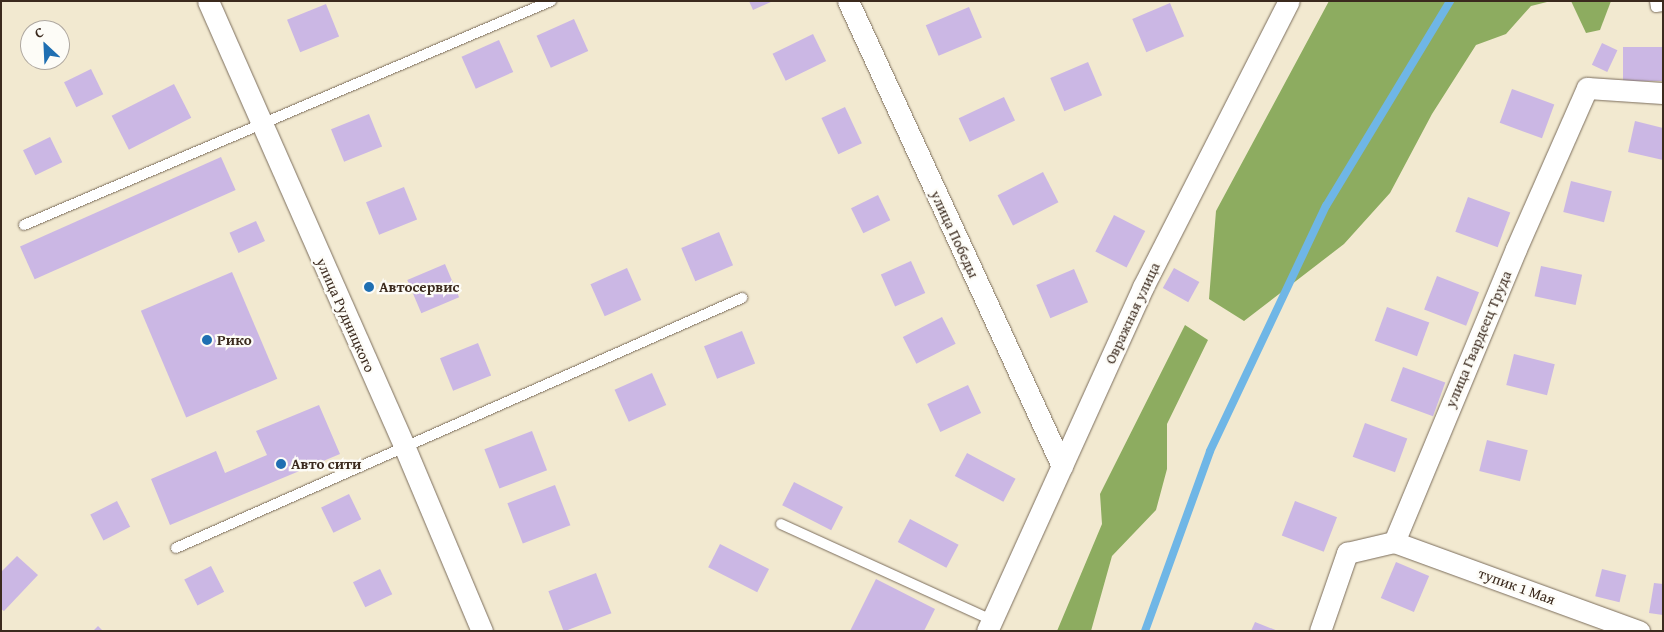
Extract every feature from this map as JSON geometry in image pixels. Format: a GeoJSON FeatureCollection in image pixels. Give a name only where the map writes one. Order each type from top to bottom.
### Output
{"type":"FeatureCollection","features":[{"type":"Feature","properties":{"kind":"street","name":"улица Рудницкого"},"geometry":{"type":"LineString","coordinates":[[208,1],[405,448],[482,631]]}},
{"type":"Feature","properties":{"kind":"street","name":"улица Победы"},"geometry":{"type":"LineString","coordinates":[[848,1],[1062,466]]}},
{"type":"Feature","properties":{"kind":"street","name":"Овражная улица"},"geometry":{"type":"LineString","coordinates":[[989,626],[1143,288],[1289,1]]}},
{"type":"Feature","properties":{"kind":"street","name":"улица Гвардеец Труда"},"geometry":{"type":"LineString","coordinates":[[1394,542],[1512,258],[1587,88],[1663,93]]}},
{"type":"Feature","properties":{"kind":"street"},"geometry":{"type":"LineString","coordinates":[[1320,631],[1347,553],[1394,542]]}},
{"type":"Feature","properties":{"kind":"street","name":"тупик 1 Мая"},"geometry":{"type":"LineString","coordinates":[[1394,542],[1639,631]]}},
{"type":"Feature","properties":{"kind":"lane"},"geometry":{"type":"LineString","coordinates":[[24,225],[551,1]]}},
{"type":"Feature","properties":{"kind":"lane"},"geometry":{"type":"LineString","coordinates":[[1655,1],[1656,6],[1663,6]]}},
{"type":"Feature","properties":{"kind":"lane"},"geometry":{"type":"LineString","coordinates":[[176,548],[742,298]]}},
{"type":"Feature","properties":{"kind":"lane"},"geometry":{"type":"LineString","coordinates":[[781,524],[989,626]]}},
{"type":"Feature","properties":{"kind":"green space"},"geometry":{"type":"Polygon","coordinates":[[[1329,1],[1551,1],[1531,6],[1506,34],[1476,45],[1432,114],[1390,193],[1344,244],[1244,321],[1209,299],[1216,211],[1329,1]]]}},
{"type":"Feature","properties":{"kind":"green space"},"geometry":{"type":"Polygon","coordinates":[[[1571,1],[1611,1],[1600,30],[1586,33],[1571,1]]]}},
{"type":"Feature","properties":{"kind":"green space"},"geometry":{"type":"Polygon","coordinates":[[[1185,325],[1208,340],[1167,424],[1167,469],[1156,510],[1112,556],[1091,631],[1057,631],[1102,524],[1100,494],[1185,325]]]}},
{"type":"Feature","properties":{"kind":"building"},"geometry":{"type":"Polygon","coordinates":[[[749,1],[773,1],[753,10],[749,1]]]}},
{"type":"Feature","properties":{"kind":"building"},"geometry":{"type":"Polygon","coordinates":[[[1170,3],[1184,36],[1146,52],[1132,19],[1170,3]]]}},
{"type":"Feature","properties":{"kind":"building"},"geometry":{"type":"Polygon","coordinates":[[[326,4],[339,36],[300,52],[287,20],[326,4]]]}},
{"type":"Feature","properties":{"kind":"building"},"geometry":{"type":"Polygon","coordinates":[[[969,7],[982,37],[939,56],[926,25],[969,7]]]}},
{"type":"Feature","properties":{"kind":"building"},"geometry":{"type":"Polygon","coordinates":[[[574,19],[588,51],[551,68],[537,36],[574,19]]]}},
{"type":"Feature","properties":{"kind":"building"},"geometry":{"type":"Polygon","coordinates":[[[813,34],[826,61],[786,81],[773,54],[813,34]]]}},
{"type":"Feature","properties":{"kind":"building"},"geometry":{"type":"Polygon","coordinates":[[[499,40],[513,72],[476,89],[462,57],[499,40]]]}},
{"type":"Feature","properties":{"kind":"building"},"geometry":{"type":"Polygon","coordinates":[[[1602,43],[1617,50],[1607,72],[1592,65],[1602,43]]]}},
{"type":"Feature","properties":{"kind":"building"},"geometry":{"type":"Polygon","coordinates":[[[1623,47],[1663,47],[1663,81],[1623,81],[1623,47]]]}},
{"type":"Feature","properties":{"kind":"building"},"geometry":{"type":"Polygon","coordinates":[[[1088,62],[1102,95],[1064,111],[1050,78],[1088,62]]]}},
{"type":"Feature","properties":{"kind":"building"},"geometry":{"type":"Polygon","coordinates":[[[91,69],[103,94],[76,107],[64,82],[91,69]]]}},
{"type":"Feature","properties":{"kind":"building"},"geometry":{"type":"Polygon","coordinates":[[[174,84],[191,118],[129,150],[112,116],[174,84]]]}},
{"type":"Feature","properties":{"kind":"building"},"geometry":{"type":"Polygon","coordinates":[[[1512,89],[1554,104],[1542,138],[1500,123],[1512,89]]]}},
{"type":"Feature","properties":{"kind":"building"},"geometry":{"type":"Polygon","coordinates":[[[1004,97],[1015,121],[970,142],[959,118],[1004,97]]]}},
{"type":"Feature","properties":{"kind":"building"},"geometry":{"type":"Polygon","coordinates":[[[845,107],[862,143],[838,154],[821,118],[845,107]]]}},
{"type":"Feature","properties":{"kind":"building"},"geometry":{"type":"Polygon","coordinates":[[[369,114],[382,146],[344,162],[331,129],[369,114]]]}},
{"type":"Feature","properties":{"kind":"building"},"geometry":{"type":"Polygon","coordinates":[[[1635,121],[1663,128],[1663,160],[1628,152],[1635,121]]]}},
{"type":"Feature","properties":{"kind":"building"},"geometry":{"type":"Polygon","coordinates":[[[50,137],[62,162],[35,175],[23,150],[50,137]]]}},
{"type":"Feature","properties":{"kind":"building"},"geometry":{"type":"Polygon","coordinates":[[[221,157],[236,190],[35,279],[20,246],[221,157]]]}},
{"type":"Feature","properties":{"kind":"building"},"geometry":{"type":"Polygon","coordinates":[[[1043,172],[1058,202],[1013,225],[998,195],[1043,172]]]}},
{"type":"Feature","properties":{"kind":"building"},"geometry":{"type":"Polygon","coordinates":[[[1571,181],[1612,191],[1604,222],[1563,212],[1571,181]]]}},
{"type":"Feature","properties":{"kind":"building"},"geometry":{"type":"Polygon","coordinates":[[[404,187],[417,219],[379,235],[366,202],[404,187]]]}},
{"type":"Feature","properties":{"kind":"building"},"geometry":{"type":"Polygon","coordinates":[[[878,195],[890,220],[863,233],[851,208],[878,195]]]}},
{"type":"Feature","properties":{"kind":"building"},"geometry":{"type":"Polygon","coordinates":[[[1468,197],[1510,212],[1498,247],[1455,232],[1468,197]]]}},
{"type":"Feature","properties":{"kind":"building"},"geometry":{"type":"Polygon","coordinates":[[[1114,215],[1145,231],[1127,267],[1095,252],[1114,215]]]}},
{"type":"Feature","properties":{"kind":"building"},"geometry":{"type":"Polygon","coordinates":[[[256,221],[265,241],[238,253],[230,233],[256,221]]]}},
{"type":"Feature","properties":{"kind":"building"},"geometry":{"type":"Polygon","coordinates":[[[719,232],[733,265],[695,281],[681,248],[719,232]]]}},
{"type":"Feature","properties":{"kind":"building"},"geometry":{"type":"Polygon","coordinates":[[[911,261],[925,293],[895,306],[881,274],[911,261]]]}},
{"type":"Feature","properties":{"kind":"building"},"geometry":{"type":"Polygon","coordinates":[[[445,264],[459,297],[421,313],[407,280],[445,264]]]}},
{"type":"Feature","properties":{"kind":"building"},"geometry":{"type":"Polygon","coordinates":[[[1541,266],[1582,275],[1576,305],[1535,296],[1541,266]]]}},
{"type":"Feature","properties":{"kind":"building"},"geometry":{"type":"Polygon","coordinates":[[[627,268],[641,300],[605,316],[590,284],[627,268]]]}},
{"type":"Feature","properties":{"kind":"building"},"geometry":{"type":"Polygon","coordinates":[[[1174,268],[1199,282],[1188,302],[1163,288],[1174,268]]]}},
{"type":"Feature","properties":{"kind":"building"},"geometry":{"type":"Polygon","coordinates":[[[1074,269],[1088,302],[1050,318],[1036,285],[1074,269]]]}},
{"type":"Feature","properties":{"kind":"building","name":"Рико"},"geometry":{"type":"Polygon","coordinates":[[[232,272],[277,379],[186,417],[141,311],[232,272]]]}},
{"type":"Feature","properties":{"kind":"building"},"geometry":{"type":"Polygon","coordinates":[[[1437,276],[1479,292],[1466,326],[1424,310],[1437,276]]]}},
{"type":"Feature","properties":{"kind":"building"},"geometry":{"type":"Polygon","coordinates":[[[1387,307],[1429,322],[1417,356],[1375,341],[1387,307]]]}},
{"type":"Feature","properties":{"kind":"building"},"geometry":{"type":"Polygon","coordinates":[[[942,317],[956,344],[916,364],[903,337],[942,317]]]}},
{"type":"Feature","properties":{"kind":"building"},"geometry":{"type":"Polygon","coordinates":[[[742,331],[755,363],[717,379],[704,346],[742,331]]]}},
{"type":"Feature","properties":{"kind":"building"},"geometry":{"type":"Polygon","coordinates":[[[478,343],[491,375],[453,391],[440,358],[478,343]]]}},
{"type":"Feature","properties":{"kind":"building"},"geometry":{"type":"Polygon","coordinates":[[[1514,354],[1555,364],[1547,395],[1506,385],[1514,354]]]}},
{"type":"Feature","properties":{"kind":"building"},"geometry":{"type":"Polygon","coordinates":[[[1403,367],[1445,382],[1433,416],[1391,401],[1403,367]]]}},
{"type":"Feature","properties":{"kind":"building"},"geometry":{"type":"Polygon","coordinates":[[[652,373],[666,405],[629,422],[615,390],[652,373]]]}},
{"type":"Feature","properties":{"kind":"building"},"geometry":{"type":"Polygon","coordinates":[[[968,385],[981,413],[940,432],[927,404],[968,385]]]}},
{"type":"Feature","properties":{"kind":"building","name":"Авто сити"},"geometry":{"type":"Polygon","coordinates":[[[319,405],[340,454],[170,525],[151,479],[216,451],[225,473],[267,455],[256,431],[319,405]]]}},
{"type":"Feature","properties":{"kind":"building"},"geometry":{"type":"Polygon","coordinates":[[[1365,423],[1407,438],[1395,472],[1353,457],[1365,423]]]}},
{"type":"Feature","properties":{"kind":"building"},"geometry":{"type":"Polygon","coordinates":[[[532,431],[547,470],[499,488],[484,449],[532,431]]]}},
{"type":"Feature","properties":{"kind":"building"},"geometry":{"type":"Polygon","coordinates":[[[1487,440],[1528,450],[1520,481],[1479,471],[1487,440]]]}},
{"type":"Feature","properties":{"kind":"building"},"geometry":{"type":"Polygon","coordinates":[[[967,453],[1016,479],[1003,502],[955,476],[967,453]]]}},
{"type":"Feature","properties":{"kind":"building"},"geometry":{"type":"Polygon","coordinates":[[[794,482],[843,507],[831,530],[782,505],[794,482]]]}},
{"type":"Feature","properties":{"kind":"building"},"geometry":{"type":"Polygon","coordinates":[[[555,485],[570,525],[523,543],[507,503],[555,485]]]}},
{"type":"Feature","properties":{"kind":"building"},"geometry":{"type":"Polygon","coordinates":[[[349,494],[361,519],[333,533],[321,508],[349,494]]]}},
{"type":"Feature","properties":{"kind":"building"},"geometry":{"type":"Polygon","coordinates":[[[117,501],[130,527],[103,540],[90,515],[117,501]]]}},
{"type":"Feature","properties":{"kind":"building"},"geometry":{"type":"Polygon","coordinates":[[[1295,501],[1337,517],[1324,552],[1282,536],[1295,501]]]}},
{"type":"Feature","properties":{"kind":"building"},"geometry":{"type":"Polygon","coordinates":[[[910,519],[959,545],[946,568],[898,542],[910,519]]]}},
{"type":"Feature","properties":{"kind":"building"},"geometry":{"type":"Polygon","coordinates":[[[720,544],[769,569],[757,592],[708,567],[720,544]]]}},
{"type":"Feature","properties":{"kind":"building"},"geometry":{"type":"Polygon","coordinates":[[[17,556],[38,575],[4,611],[1,609],[1,572],[17,556]]]}},
{"type":"Feature","properties":{"kind":"building"},"geometry":{"type":"Polygon","coordinates":[[[1396,562],[1429,576],[1414,612],[1381,598],[1396,562]]]}},
{"type":"Feature","properties":{"kind":"building"},"geometry":{"type":"Polygon","coordinates":[[[211,566],[224,592],[197,605],[184,580],[211,566]]]}},
{"type":"Feature","properties":{"kind":"building"},"geometry":{"type":"Polygon","coordinates":[[[380,569],[392,594],[365,607],[353,582],[380,569]]]}},
{"type":"Feature","properties":{"kind":"building"},"geometry":{"type":"Polygon","coordinates":[[[1602,569],[1626,575],[1619,602],[1595,596],[1602,569]]]}},
{"type":"Feature","properties":{"kind":"building"},"geometry":{"type":"Polygon","coordinates":[[[596,573],[611,613],[564,631],[548,591],[596,573]]]}},
{"type":"Feature","properties":{"kind":"building"},"geometry":{"type":"Polygon","coordinates":[[[876,579],[935,609],[924,631],[850,631],[876,579]]]}},
{"type":"Feature","properties":{"kind":"building"},"geometry":{"type":"Polygon","coordinates":[[[1654,583],[1663,584],[1663,615],[1649,613],[1654,583]]]}},
{"type":"Feature","properties":{"kind":"building"},"geometry":{"type":"Polygon","coordinates":[[[1255,622],[1278,631],[1251,631],[1255,622]]]}},
{"type":"Feature","properties":{"kind":"building"},"geometry":{"type":"Polygon","coordinates":[[[98,626],[103,631],[93,631],[98,626]]]}},
{"type":"Feature","properties":{"kind":"waterway"},"geometry":{"type":"LineString","coordinates":[[1145,631],[1210,451],[1326,206],[1450,1]]}},
{"type":"Feature","properties":{"kind":"place","name":"Автосервис"},"geometry":{"type":"Point","coordinates":[369,287]}},
{"type":"Feature","properties":{"kind":"place","name":"Рико"},"geometry":{"type":"Point","coordinates":[207,340]}},
{"type":"Feature","properties":{"kind":"place","name":"Авто сити"},"geometry":{"type":"Point","coordinates":[281,464]}}]}
